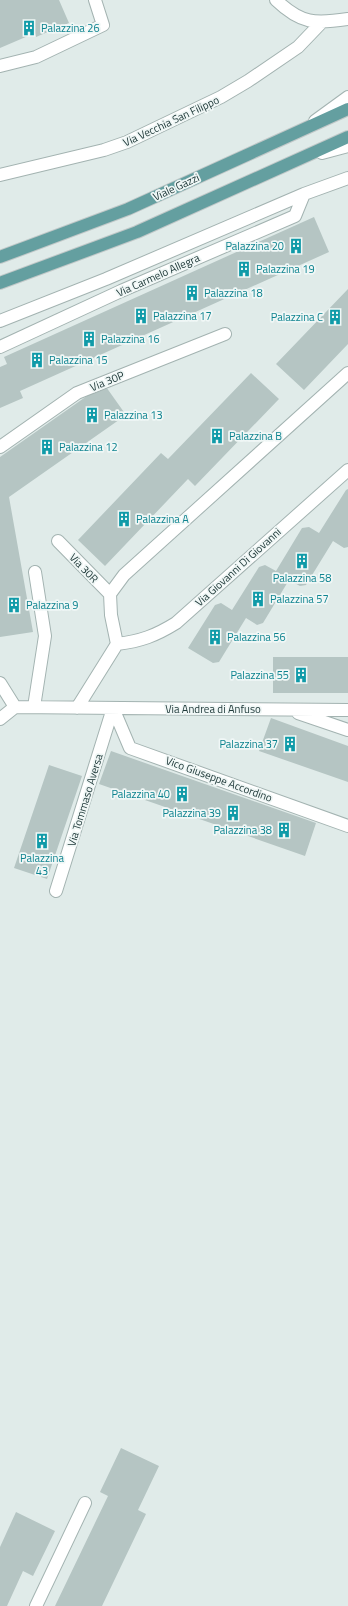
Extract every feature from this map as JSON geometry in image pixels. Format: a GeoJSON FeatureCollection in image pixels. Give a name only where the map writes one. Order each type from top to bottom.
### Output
{"type":"FeatureCollection","features":[{"type":"Feature","properties":{"kind":"main road","name":"Viale Gazzi"},"geometry":{"type":"LineString","coordinates":[[0,257],[128,209],[348,109]]}},
{"type":"Feature","properties":{"kind":"main road"},"geometry":{"type":"LineString","coordinates":[[0,283],[137,232],[292,161],[348,138]]}},
{"type":"Feature","properties":{"kind":"street"},"geometry":{"type":"LineString","coordinates":[[0,66],[36,57],[103,25],[95,0]]}},
{"type":"Feature","properties":{"kind":"street"},"geometry":{"type":"LineString","coordinates":[[276,0],[300,18],[321,23],[348,19]]}},
{"type":"Feature","properties":{"kind":"street","name":"Via Vecchia San Filippo"},"geometry":{"type":"LineString","coordinates":[[0,175],[104,150],[127,142],[222,97],[298,47],[321,23]]}},
{"type":"Feature","properties":{"kind":"street"},"geometry":{"type":"LineString","coordinates":[[306,127],[348,97]]}},
{"type":"Feature","properties":{"kind":"street"},"geometry":{"type":"LineString","coordinates":[[292,161],[348,146]]}},
{"type":"Feature","properties":{"kind":"street","name":"Via Carmelo Allegra"},"geometry":{"type":"LineString","coordinates":[[0,321],[106,279],[304,194],[348,178]]}},
{"type":"Feature","properties":{"kind":"street","name":"Via Carmelo Allegra"},"geometry":{"type":"LineString","coordinates":[[0,347],[121,291],[295,216],[304,194]]}},
{"type":"Feature","properties":{"kind":"street","name":"Via 30P"},"geometry":{"type":"LineString","coordinates":[[0,446],[77,393],[225,334]]}},
{"type":"Feature","properties":{"kind":"street"},"geometry":{"type":"LineString","coordinates":[[0,719],[15,707],[77,708],[117,644],[111,615],[110,594],[124,575],[348,373]]}},
{"type":"Feature","properties":{"kind":"street","name":"Via Giovanni Di Giovanni"},"geometry":{"type":"LineString","coordinates":[[117,644],[138,641],[159,634],[176,622],[348,470]]}},
{"type":"Feature","properties":{"kind":"street","name":"Via 30R"},"geometry":{"type":"LineString","coordinates":[[58,541],[110,594]]}},
{"type":"Feature","properties":{"kind":"street"},"geometry":{"type":"LineString","coordinates":[[34,707],[45,636],[35,572]]}},
{"type":"Feature","properties":{"kind":"street"},"geometry":{"type":"LineString","coordinates":[[0,683],[15,707]]}},
{"type":"Feature","properties":{"kind":"street","name":"Via Andrea di Anfuso"},"geometry":{"type":"LineString","coordinates":[[77,708],[348,710]]}},
{"type":"Feature","properties":{"kind":"street","name":"Vico Giuseppe Accordino"},"geometry":{"type":"LineString","coordinates":[[113,708],[130,748],[348,826]]}},
{"type":"Feature","properties":{"kind":"street","name":"Via Tommaso Aversa"},"geometry":{"type":"LineString","coordinates":[[56,891],[113,708]]}},
{"type":"Feature","properties":{"kind":"street"},"geometry":{"type":"LineString","coordinates":[[290,710],[348,730]]}},
{"type":"Feature","properties":{"kind":"street"},"geometry":{"type":"LineString","coordinates":[[36,1606],[85,1503]]}},
{"type":"Feature","properties":{"kind":"building","name":"Palazzina 26"},"geometry":{"type":"Polygon","coordinates":[[[0,0],[59,0],[69,23],[36,37],[35,33],[0,48],[0,0]]]}},
{"type":"Feature","properties":{"kind":"building"},"geometry":{"type":"Polygon","coordinates":[[[314,217],[329,252],[20,391],[23,398],[0,408],[0,367],[7,364],[4,357],[314,217]]]}},
{"type":"Feature","properties":{"kind":"building","name":"Palazzina C"},"geometry":{"type":"Polygon","coordinates":[[[348,289],[348,344],[304,390],[276,364],[348,289]]]}},
{"type":"Feature","properties":{"kind":"building"},"geometry":{"type":"Polygon","coordinates":[[[251,373],[279,399],[195,486],[188,479],[105,566],[78,540],[161,453],[168,459],[251,373]]]}},
{"type":"Feature","properties":{"kind":"building"},"geometry":{"type":"Polygon","coordinates":[[[104,384],[126,415],[9,497],[33,632],[0,637],[0,457],[104,384]]]}},
{"type":"Feature","properties":{"kind":"building"},"geometry":{"type":"Polygon","coordinates":[[[348,489],[348,547],[344,548],[333,541],[306,585],[300,586],[289,580],[263,623],[257,625],[246,618],[219,662],[213,663],[188,648],[215,605],[221,603],[232,610],[259,567],[265,565],[276,571],[302,528],[309,527],[319,533],[348,489]]]}},
{"type":"Feature","properties":{"kind":"building","name":"Palazzina 55"},"geometry":{"type":"Polygon","coordinates":[[[273,657],[348,657],[348,693],[273,693],[273,657]]]}},
{"type":"Feature","properties":{"kind":"building","name":"Palazzina 37"},"geometry":{"type":"Polygon","coordinates":[[[271,718],[348,746],[348,782],[259,751],[271,718]]]}},
{"type":"Feature","properties":{"kind":"building"},"geometry":{"type":"Polygon","coordinates":[[[111,751],[316,823],[305,856],[99,784],[111,751]]]}},
{"type":"Feature","properties":{"kind":"building"},"geometry":{"type":"Polygon","coordinates":[[[49,765],[82,776],[47,879],[14,868],[49,765]]]}},
{"type":"Feature","properties":{"kind":"building"},"geometry":{"type":"Polygon","coordinates":[[[121,1448],[159,1466],[138,1510],[146,1514],[102,1606],[55,1606],[108,1496],[100,1492],[121,1448]]]}},
{"type":"Feature","properties":{"kind":"building"},"geometry":{"type":"Polygon","coordinates":[[[16,1512],[55,1531],[33,1576],[23,1571],[7,1606],[0,1606],[0,1547],[16,1512]]]}},
{"type":"Feature","properties":{"kind":"place","name":"Palazzina 26"},"geometry":{"type":"Point","coordinates":[29,28]}},
{"type":"Feature","properties":{"kind":"place","name":"Palazzina 20"},"geometry":{"type":"Point","coordinates":[296,246]}},
{"type":"Feature","properties":{"kind":"place","name":"Palazzina 19"},"geometry":{"type":"Point","coordinates":[244,269]}},
{"type":"Feature","properties":{"kind":"place","name":"Palazzina 18"},"geometry":{"type":"Point","coordinates":[192,293]}},
{"type":"Feature","properties":{"kind":"place","name":"Palazzina 17"},"geometry":{"type":"Point","coordinates":[141,316]}},
{"type":"Feature","properties":{"kind":"place","name":"Palazzina C"},"geometry":{"type":"Point","coordinates":[335,317]}},
{"type":"Feature","properties":{"kind":"place","name":"Palazzina 16"},"geometry":{"type":"Point","coordinates":[89,339]}},
{"type":"Feature","properties":{"kind":"place","name":"Palazzina 15"},"geometry":{"type":"Point","coordinates":[37,360]}},
{"type":"Feature","properties":{"kind":"place","name":"Palazzina 13"},"geometry":{"type":"Point","coordinates":[92,415]}},
{"type":"Feature","properties":{"kind":"place","name":"Palazzina B"},"geometry":{"type":"Point","coordinates":[217,436]}},
{"type":"Feature","properties":{"kind":"place","name":"Palazzina 12"},"geometry":{"type":"Point","coordinates":[47,447]}},
{"type":"Feature","properties":{"kind":"place","name":"Palazzina A"},"geometry":{"type":"Point","coordinates":[124,519]}},
{"type":"Feature","properties":{"kind":"place","name":"Palazzina 58"},"geometry":{"type":"Point","coordinates":[302,561]}},
{"type":"Feature","properties":{"kind":"place","name":"Palazzina 57"},"geometry":{"type":"Point","coordinates":[258,599]}},
{"type":"Feature","properties":{"kind":"place","name":"Palazzina 9"},"geometry":{"type":"Point","coordinates":[14,605]}},
{"type":"Feature","properties":{"kind":"place","name":"Palazzina 56"},"geometry":{"type":"Point","coordinates":[215,637]}},
{"type":"Feature","properties":{"kind":"place","name":"Palazzina 55"},"geometry":{"type":"Point","coordinates":[301,675]}},
{"type":"Feature","properties":{"kind":"place","name":"Palazzina 37"},"geometry":{"type":"Point","coordinates":[290,744]}},
{"type":"Feature","properties":{"kind":"place","name":"Palazzina 40"},"geometry":{"type":"Point","coordinates":[182,794]}},
{"type":"Feature","properties":{"kind":"place","name":"Palazzina 39"},"geometry":{"type":"Point","coordinates":[233,813]}},
{"type":"Feature","properties":{"kind":"place","name":"Palazzina 38"},"geometry":{"type":"Point","coordinates":[284,830]}},
{"type":"Feature","properties":{"kind":"place","name":"Palazzina 43"},"geometry":{"type":"Point","coordinates":[42,841]}}]}
